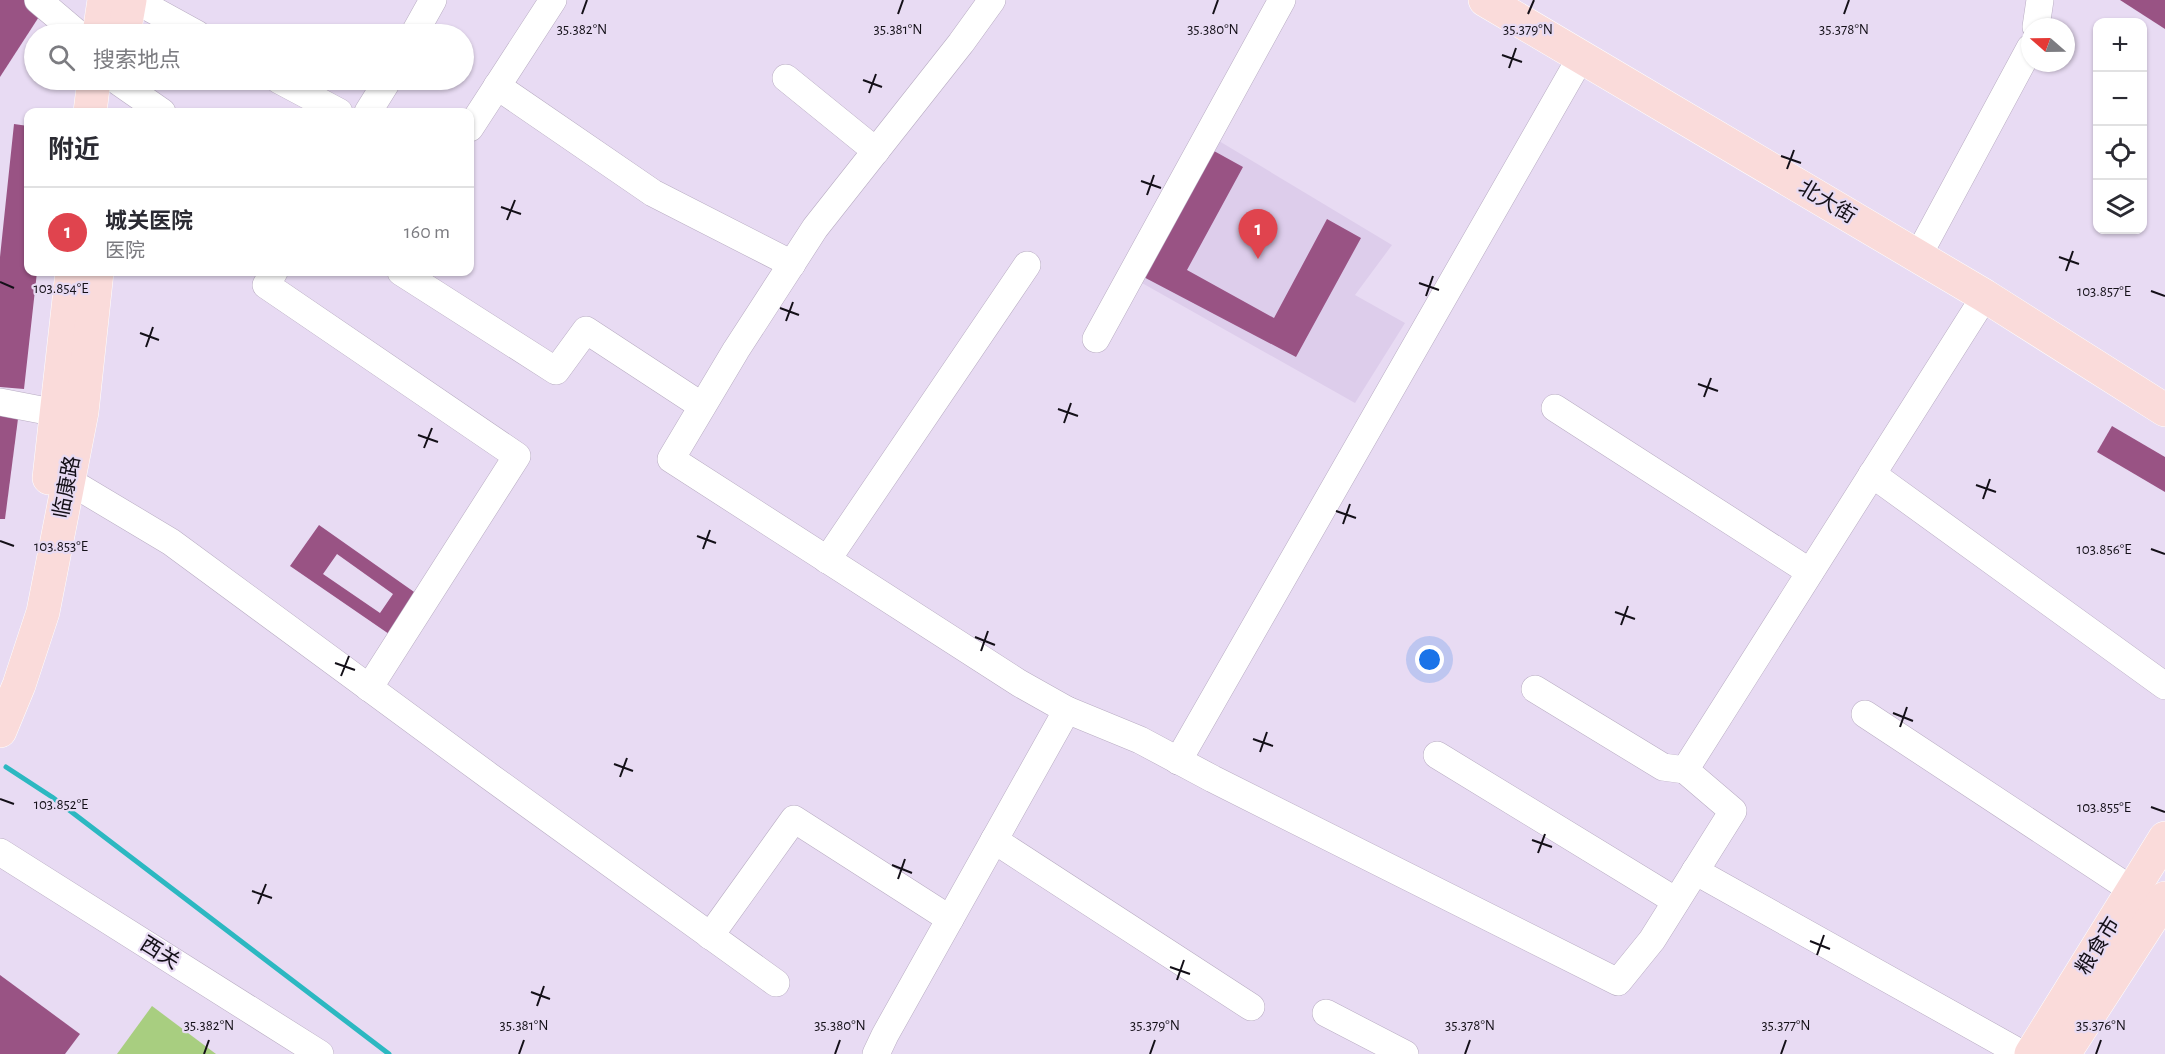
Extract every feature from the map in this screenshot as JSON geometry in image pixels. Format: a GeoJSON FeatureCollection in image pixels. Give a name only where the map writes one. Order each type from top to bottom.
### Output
{"type":"FeatureCollection","features":[{"type":"Feature","properties":{"kind":"main road"},"geometry":{"type":"LineString","coordinates":[[100,24],[104,0]]}},
{"type":"Feature","properties":{"kind":"main road"},"geometry":{"type":"LineString","coordinates":[[126,24],[130,0]]}},
{"type":"Feature","properties":{"kind":"main road","name":"北大街"},"geometry":{"type":"LineString","coordinates":[[1485,0],[1985,296],[2165,410]]}},
{"type":"Feature","properties":{"kind":"main road"},"geometry":{"type":"LineString","coordinates":[[90,108],[93,90]]}},
{"type":"Feature","properties":{"kind":"main road"},"geometry":{"type":"LineString","coordinates":[[112,108],[115,90]]}},
{"type":"Feature","properties":{"kind":"main road","name":"临康路"},"geometry":{"type":"LineString","coordinates":[[0,679],[20,630],[38,565],[72,276]]}},
{"type":"Feature","properties":{"kind":"main road","name":"临康路"},"geometry":{"type":"LineString","coordinates":[[0,731],[20,686],[43,612],[82,412],[97,276]]}},
{"type":"Feature","properties":{"kind":"main road","name":"粮食市"},"geometry":{"type":"LineString","coordinates":[[2031,1054],[2165,838]]}},
{"type":"Feature","properties":{"kind":"main road","name":"粮食市"},"geometry":{"type":"LineString","coordinates":[[2064,1054],[2165,898]]}},
{"type":"Feature","properties":{"kind":"street"},"geometry":{"type":"LineString","coordinates":[[38,0],[66,24]]}},
{"type":"Feature","properties":{"kind":"street"},"geometry":{"type":"LineString","coordinates":[[135,0],[179,24]]}},
{"type":"Feature","properties":{"kind":"street"},"geometry":{"type":"LineString","coordinates":[[420,24],[433,0]]}},
{"type":"Feature","properties":{"kind":"street"},"geometry":{"type":"LineString","coordinates":[[474,122],[553,0]]}},
{"type":"Feature","properties":{"kind":"street"},"geometry":{"type":"LineString","coordinates":[[992,0],[962,43],[815,228],[736,350],[671,459],[1019,683],[1067,710],[1140,740],[1618,982],[1652,940],[1733,811],[1685,770],[1663,767],[1535,689]]}},
{"type":"Feature","properties":{"kind":"street"},"geometry":{"type":"LineString","coordinates":[[1096,339],[1282,0]]}},
{"type":"Feature","properties":{"kind":"street"},"geometry":{"type":"LineString","coordinates":[[2037,18],[2040,0]]}},
{"type":"Feature","properties":{"kind":"street"},"geometry":{"type":"LineString","coordinates":[[1178,761],[1581,57]]}},
{"type":"Feature","properties":{"kind":"street"},"geometry":{"type":"LineString","coordinates":[[1918,256],[2021,65]]}},
{"type":"Feature","properties":{"kind":"street"},"geometry":{"type":"LineString","coordinates":[[786,78],[876,151]]}},
{"type":"Feature","properties":{"kind":"street"},"geometry":{"type":"LineString","coordinates":[[497,86],[652,193],[792,264]]}},
{"type":"Feature","properties":{"kind":"street"},"geometry":{"type":"LineString","coordinates":[[130,90],[156,108]]}},
{"type":"Feature","properties":{"kind":"street"},"geometry":{"type":"LineString","coordinates":[[298,90],[332,108]]}},
{"type":"Feature","properties":{"kind":"street"},"geometry":{"type":"LineString","coordinates":[[370,108],[382,90]]}},
{"type":"Feature","properties":{"kind":"street"},"geometry":{"type":"LineString","coordinates":[[827,560],[1027,265]]}},
{"type":"Feature","properties":{"kind":"street"},"geometry":{"type":"LineString","coordinates":[[407,276],[556,371],[586,330],[702,406]]}},
{"type":"Feature","properties":{"kind":"street"},"geometry":{"type":"LineString","coordinates":[[270,278],[517,456],[369,688]]}},
{"type":"Feature","properties":{"kind":"street"},"geometry":{"type":"LineString","coordinates":[[1685,770],[1985,296]]}},
{"type":"Feature","properties":{"kind":"street"},"geometry":{"type":"LineString","coordinates":[[0,402],[57,413]]}},
{"type":"Feature","properties":{"kind":"street"},"geometry":{"type":"LineString","coordinates":[[1555,408],[1810,572]]}},
{"type":"Feature","properties":{"kind":"street"},"geometry":{"type":"LineString","coordinates":[[1872,474],[2165,686]]}},
{"type":"Feature","properties":{"kind":"street"},"geometry":{"type":"LineString","coordinates":[[69,481],[171,543],[776,983]]}},
{"type":"Feature","properties":{"kind":"street"},"geometry":{"type":"LineString","coordinates":[[881,1052],[950,919],[1067,710]]}},
{"type":"Feature","properties":{"kind":"street"},"geometry":{"type":"LineString","coordinates":[[1865,714],[2132,890]]}},
{"type":"Feature","properties":{"kind":"street"},"geometry":{"type":"LineString","coordinates":[[1437,755],[1676,901]]}},
{"type":"Feature","properties":{"kind":"street"},"geometry":{"type":"LineString","coordinates":[[710,936],[794,819],[950,919]]}},
{"type":"Feature","properties":{"kind":"street"},"geometry":{"type":"LineString","coordinates":[[994,840],[1251,1006]]}},
{"type":"Feature","properties":{"kind":"street","name":"西关"},"geometry":{"type":"LineString","coordinates":[[0,852],[320,1054]]}},
{"type":"Feature","properties":{"kind":"street"},"geometry":{"type":"LineString","coordinates":[[1695,871],[2022,1054]]}},
{"type":"Feature","properties":{"kind":"street"},"geometry":{"type":"LineString","coordinates":[[1326,1013],[1405,1054]]}},
{"type":"Feature","properties":{"kind":"shaded area"},"geometry":{"type":"Polygon","coordinates":[[[1204,132],[1392,245],[1355,295],[1405,323],[1355,403],[1126,274],[1204,132]]]}},
{"type":"Feature","properties":{"kind":"green space"},"geometry":{"type":"Polygon","coordinates":[[[152,1006],[216,1054],[117,1054],[152,1006]]]}},
{"type":"Feature","properties":{"kind":"building"},"geometry":{"type":"Polygon","coordinates":[[[0,0],[30,0],[44,9],[34,24],[24,24],[24,40],[0,77],[0,0]]]}},
{"type":"Feature","properties":{"kind":"building"},"geometry":{"type":"Polygon","coordinates":[[[2120,0],[2165,0],[2165,29],[2120,0]]]}},
{"type":"Feature","properties":{"kind":"building"},"geometry":{"type":"Polygon","coordinates":[[[14,124],[24,125],[24,276],[37,276],[24,389],[0,387],[0,257],[14,124]]]}},
{"type":"Feature","properties":{"kind":"building"},"geometry":{"type":"Polygon","coordinates":[[[1205,146],[1243,167],[1187,270],[1274,318],[1327,219],[1361,238],[1296,357],[1136,273],[1205,146]]]}},
{"type":"Feature","properties":{"kind":"building"},"geometry":{"type":"Polygon","coordinates":[[[0,409],[19,411],[5,519],[0,519],[0,409]]]}},
{"type":"Feature","properties":{"kind":"building"},"geometry":{"type":"Polygon","coordinates":[[[2112,426],[2165,457],[2165,492],[2097,452],[2112,426]]]}},
{"type":"Feature","properties":{"kind":"building"},"geometry":{"type":"Polygon","coordinates":[[[319,525],[417,594],[389,634],[290,566],[319,525]],[[337,554],[323,574],[380,613],[393,594],[337,554]]]}},
{"type":"Feature","properties":{"kind":"building"},"geometry":{"type":"Polygon","coordinates":[[[0,975],[80,1034],[65,1054],[0,1054],[0,975]]]}},
{"type":"Feature","properties":{"kind":"waterway"},"geometry":{"type":"LineString","coordinates":[[6,767],[52,797],[389,1054]]}},
{"type":"Feature","properties":{"kind":"place","name":"城关医院"},"geometry":{"type":"Point","coordinates":[1258,259]}}]}
